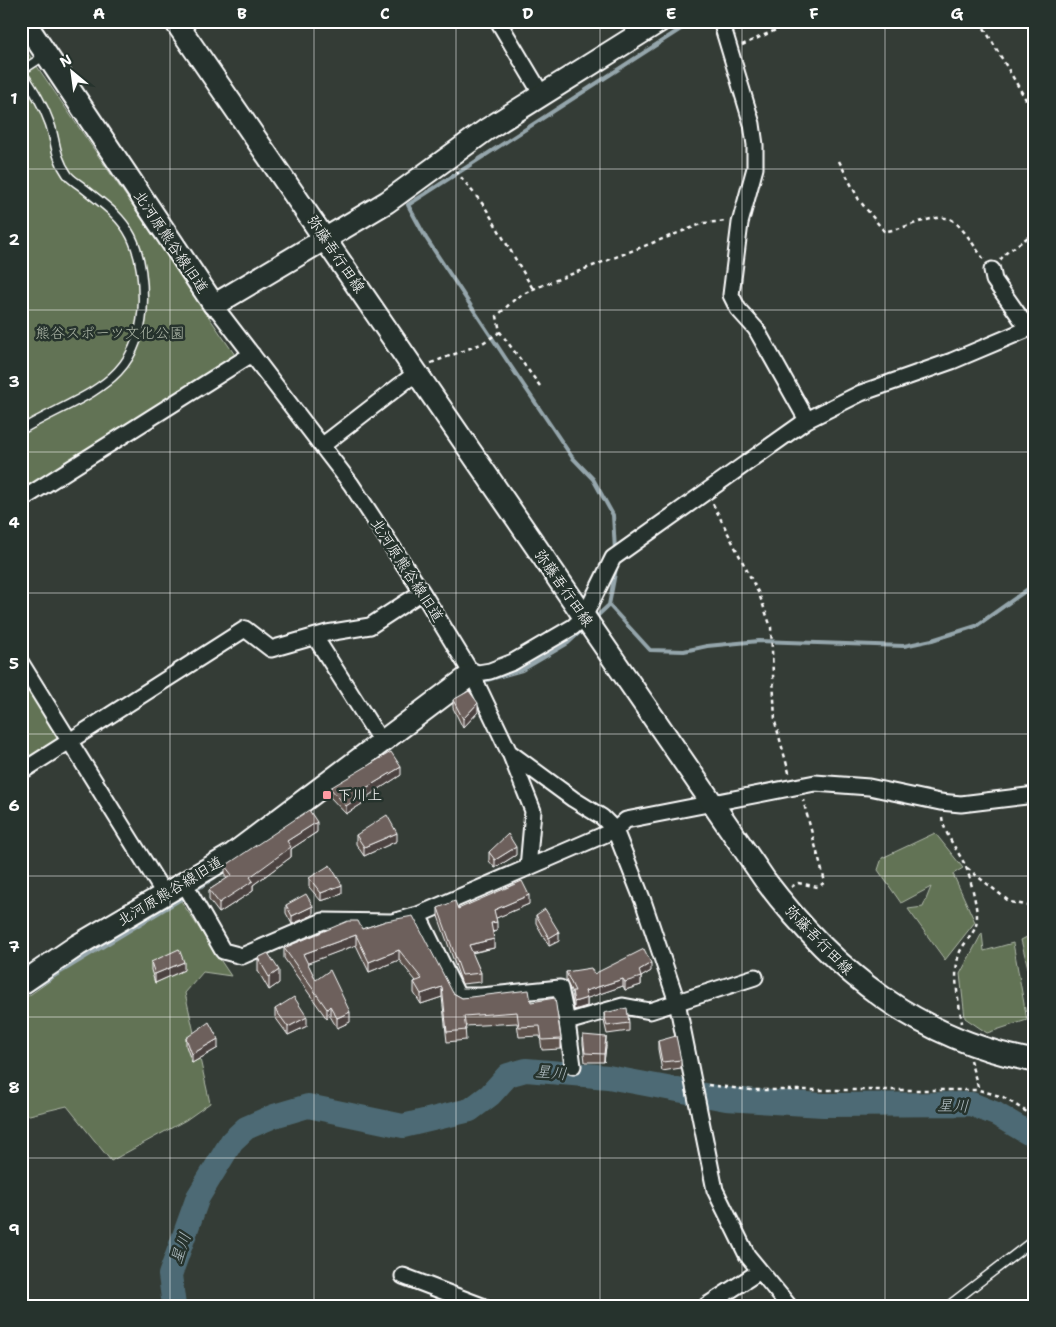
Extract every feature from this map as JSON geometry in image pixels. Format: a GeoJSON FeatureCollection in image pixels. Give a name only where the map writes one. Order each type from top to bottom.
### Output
{"type":"FeatureCollection","features":[{"type":"Feature","properties":{"kind":"street","name":"北河原熊谷線旧道"},"geometry":{"type":"LineString","coordinates":[[21,984],[78,945],[233,854],[472,674],[422,592],[323,445],[214,305],[24,21]]}},
{"type":"Feature","properties":{"kind":"street","name":"弥藤吾行田線"},"geometry":{"type":"LineString","coordinates":[[175,21],[712,804],[798,923],[827,953],[884,1001],[965,1042],[1014,1058],[1035,1062]]}},
{"type":"Feature","properties":{"kind":"street"},"geometry":{"type":"LineString","coordinates":[[498,21],[542,95]]}},
{"type":"Feature","properties":{"kind":"street"},"geometry":{"type":"LineString","coordinates":[[214,305],[387,202],[486,130],[660,21]]}},
{"type":"Feature","properties":{"kind":"street"},"geometry":{"type":"LineString","coordinates":[[720,21],[752,124],[756,145],[755,168],[740,223],[731,295],[738,309],[756,329],[807,420]]}},
{"type":"Feature","properties":{"kind":"street"},"geometry":{"type":"LineString","coordinates":[[992,270],[994,280],[1022,320],[1035,326]]}},
{"type":"Feature","properties":{"kind":"street"},"geometry":{"type":"LineString","coordinates":[[528,868],[532,811],[509,752],[472,674],[490,671],[513,662],[573,627],[584,616],[613,558],[807,420],[861,393],[952,361],[1035,326]]}},
{"type":"Feature","properties":{"kind":"street"},"geometry":{"type":"LineString","coordinates":[[21,500],[252,354]]}},
{"type":"Feature","properties":{"kind":"street"},"geometry":{"type":"LineString","coordinates":[[323,445],[416,373]]}},
{"type":"Feature","properties":{"kind":"street"},"geometry":{"type":"LineString","coordinates":[[21,772],[245,629],[271,649],[315,636],[370,626],[422,592]]}},
{"type":"Feature","properties":{"kind":"street"},"geometry":{"type":"LineString","coordinates":[[315,636],[382,743]]}},
{"type":"Feature","properties":{"kind":"street"},"geometry":{"type":"LineString","coordinates":[[21,663],[165,895]]}},
{"type":"Feature","properties":{"kind":"street"},"geometry":{"type":"LineString","coordinates":[[509,752],[573,799],[602,816],[616,830],[643,901],[677,1002],[715,1190],[747,1255],[788,1306]]}},
{"type":"Feature","properties":{"kind":"street"},"geometry":{"type":"LineString","coordinates":[[184,883],[223,951],[242,956],[323,921],[392,922],[418,915],[616,830],[626,820],[816,783],[868,787],[940,802],[961,804],[1035,795]]}},
{"type":"Feature","properties":{"kind":"street"},"geometry":{"type":"LineString","coordinates":[[418,915],[458,996],[481,996],[560,988],[573,1066]]}},
{"type":"Feature","properties":{"kind":"street"},"geometry":{"type":"LineString","coordinates":[[567,1022],[623,1006],[650,1011],[756,976]]}},
{"type":"Feature","properties":{"kind":"street"},"geometry":{"type":"LineString","coordinates":[[706,1306],[760,1271]]}},
{"type":"Feature","properties":{"kind":"street"},"geometry":{"type":"LineString","coordinates":[[403,1276],[482,1306]]}},
{"type":"Feature","properties":{"kind":"lane"},"geometry":{"type":"LineString","coordinates":[[21,430],[88,396],[119,372],[135,347],[142,320],[143,273],[131,236],[114,212],[67,175],[55,151],[51,127],[42,101],[21,71],[46,54]]}},
{"type":"Feature","properties":{"kind":"lane"},"geometry":{"type":"LineString","coordinates":[[21,422],[42,418]]}},
{"type":"Feature","properties":{"kind":"lane"},"geometry":{"type":"LineString","coordinates":[[948,1306],[1035,1239]]}},
{"type":"Feature","properties":{"kind":"path"},"geometry":{"type":"LineString","coordinates":[[729,50],[796,21]]}},
{"type":"Feature","properties":{"kind":"path"},"geometry":{"type":"LineString","coordinates":[[816,21],[835,21]]}},
{"type":"Feature","properties":{"kind":"path"},"geometry":{"type":"LineString","coordinates":[[980,21],[1035,115]]}},
{"type":"Feature","properties":{"kind":"path"},"geometry":{"type":"LineString","coordinates":[[446,159],[485,207],[533,289]]}},
{"type":"Feature","properties":{"kind":"path"},"geometry":{"type":"LineString","coordinates":[[839,161],[859,200],[884,232],[894,231],[939,217],[952,220],[992,270],[1006,253],[1035,232]]}},
{"type":"Feature","properties":{"kind":"path"},"geometry":{"type":"LineString","coordinates":[[540,386],[500,332],[497,316],[516,298],[533,289],[704,223],[726,220],[740,223]]}},
{"type":"Feature","properties":{"kind":"path"},"geometry":{"type":"LineString","coordinates":[[416,373],[430,364],[481,344],[500,332]]}},
{"type":"Feature","properties":{"kind":"path"},"geometry":{"type":"LineString","coordinates":[[706,492],[759,594],[771,627],[775,722],[781,750],[796,787],[825,882],[818,886],[798,883],[777,896]]}},
{"type":"Feature","properties":{"kind":"path"},"geometry":{"type":"LineString","coordinates":[[940,802],[943,825],[966,867],[977,918],[974,932],[964,943],[958,958],[956,983],[965,1042],[979,1090]]}},
{"type":"Feature","properties":{"kind":"path"},"geometry":{"type":"LineString","coordinates":[[966,867],[1010,902],[1035,907]]}},
{"type":"Feature","properties":{"kind":"path"},"geometry":{"type":"LineString","coordinates":[[694,1084],[751,1090],[979,1090],[1003,1097],[1035,1117]]}},
{"type":"Feature","properties":{"kind":"green space","name":"熊谷スポーツ文化公園"},"geometry":{"type":"Polygon","coordinates":[[[21,43],[237,358],[21,493],[21,43]]]}},
{"type":"Feature","properties":{"kind":"green space"},"geometry":{"type":"Polygon","coordinates":[[[21,671],[65,739],[21,767],[21,671]]]}},
{"type":"Feature","properties":{"kind":"green space"},"geometry":{"type":"Polygon","coordinates":[[[935,833],[963,868],[953,874],[975,922],[945,960],[908,909],[923,907],[931,887],[901,903],[878,870],[882,858],[935,833]]]}},
{"type":"Feature","properties":{"kind":"green space"},"geometry":{"type":"Polygon","coordinates":[[[179,898],[231,976],[203,972],[185,993],[210,1103],[186,1120],[111,1161],[67,1106],[21,1117],[21,1001],[85,956],[179,898]]]}},
{"type":"Feature","properties":{"kind":"green space"},"geometry":{"type":"Polygon","coordinates":[[[982,933],[984,951],[1013,943],[1027,1020],[987,1033],[965,1018],[960,974],[982,933]]]}},
{"type":"Feature","properties":{"kind":"green space"},"geometry":{"type":"Polygon","coordinates":[[[1035,933],[1035,996],[1021,940],[1035,933]]]}},
{"type":"Feature","properties":{"kind":"building"},"geometry":{"type":"Polygon","coordinates":[[[469,691],[478,703],[463,719],[453,700],[469,691]]]}},
{"type":"Feature","properties":{"kind":"building"},"geometry":{"type":"Polygon","coordinates":[[[391,752],[401,767],[366,788],[368,792],[346,806],[330,788],[391,752]]]}},
{"type":"Feature","properties":{"kind":"building"},"geometry":{"type":"Polygon","coordinates":[[[309,810],[317,822],[287,841],[291,847],[250,877],[253,881],[219,903],[209,890],[232,875],[225,866],[309,810]]]}},
{"type":"Feature","properties":{"kind":"building"},"geometry":{"type":"Polygon","coordinates":[[[387,815],[397,833],[364,847],[356,835],[387,815]]]}},
{"type":"Feature","properties":{"kind":"building"},"geometry":{"type":"Polygon","coordinates":[[[508,834],[516,847],[495,860],[489,852],[508,834]]]}},
{"type":"Feature","properties":{"kind":"building"},"geometry":{"type":"Polygon","coordinates":[[[330,865],[342,885],[321,893],[309,878],[330,865]]]}},
{"type":"Feature","properties":{"kind":"building"},"geometry":{"type":"Polygon","coordinates":[[[522,881],[529,895],[494,910],[497,922],[491,923],[494,939],[469,945],[481,973],[462,975],[438,908],[455,901],[458,909],[522,881]]]}},
{"type":"Feature","properties":{"kind":"building"},"geometry":{"type":"Polygon","coordinates":[[[306,894],[313,906],[292,916],[286,905],[306,894]]]}},
{"type":"Feature","properties":{"kind":"building"},"geometry":{"type":"Polygon","coordinates":[[[545,909],[559,932],[549,938],[536,915],[545,909]]]}},
{"type":"Feature","properties":{"kind":"building"},"geometry":{"type":"Polygon","coordinates":[[[413,916],[453,993],[462,998],[529,990],[531,1002],[555,998],[561,1039],[542,1040],[540,1026],[519,1027],[517,1012],[464,1016],[466,1030],[447,1032],[442,987],[421,994],[414,982],[422,979],[399,950],[369,962],[356,935],[303,954],[316,980],[330,970],[350,1012],[337,1018],[330,1006],[327,1009],[284,948],[348,921],[358,921],[362,929],[386,921],[413,916]]]}},
{"type":"Feature","properties":{"kind":"building"},"geometry":{"type":"Polygon","coordinates":[[[179,949],[184,962],[155,974],[151,962],[179,949]]]}},
{"type":"Feature","properties":{"kind":"building"},"geometry":{"type":"Polygon","coordinates":[[[644,949],[651,963],[639,970],[641,977],[625,982],[623,979],[585,991],[587,998],[574,1002],[572,991],[575,991],[566,972],[591,968],[594,974],[644,949]]]}},
{"type":"Feature","properties":{"kind":"building"},"geometry":{"type":"Polygon","coordinates":[[[268,953],[279,970],[269,977],[258,958],[268,953]]]}},
{"type":"Feature","properties":{"kind":"building"},"geometry":{"type":"Polygon","coordinates":[[[294,997],[307,1017],[288,1027],[275,1009],[294,997]]]}},
{"type":"Feature","properties":{"kind":"building"},"geometry":{"type":"Polygon","coordinates":[[[627,1008],[629,1023],[607,1026],[604,1013],[627,1008]]]}},
{"type":"Feature","properties":{"kind":"building"},"geometry":{"type":"Polygon","coordinates":[[[209,1022],[218,1039],[192,1054],[186,1038],[209,1022]]]}},
{"type":"Feature","properties":{"kind":"building"},"geometry":{"type":"Polygon","coordinates":[[[583,1035],[606,1037],[604,1054],[585,1053],[583,1035]]]}},
{"type":"Feature","properties":{"kind":"building"},"geometry":{"type":"Polygon","coordinates":[[[676,1036],[681,1060],[662,1062],[658,1041],[676,1036]]]}},
{"type":"Feature","properties":{"kind":"waterway"},"geometry":{"type":"LineString","coordinates":[[615,551],[613,515],[593,479],[572,457],[426,238],[408,205],[693,21]]}},
{"type":"Feature","properties":{"kind":"waterway"},"geometry":{"type":"LineString","coordinates":[[594,619],[609,605],[616,568]]}},
{"type":"Feature","properties":{"kind":"waterway"},"geometry":{"type":"LineString","coordinates":[[609,605],[650,650],[684,651],[707,646],[759,641],[904,646],[932,640],[976,626],[1035,584]]}},
{"type":"Feature","properties":{"kind":"waterway"},"geometry":{"type":"LineString","coordinates":[[480,682],[522,670],[568,643],[583,629]]}},
{"type":"Feature","properties":{"kind":"waterway"},"geometry":{"type":"LineString","coordinates":[[192,892],[215,877]]}},
{"type":"Feature","properties":{"kind":"waterway"},"geometry":{"type":"LineString","coordinates":[[21,996],[186,896]]}},
{"type":"Feature","properties":{"kind":"waterway","name":"星川"},"geometry":{"type":"LineString","coordinates":[[174,1306],[170,1275],[198,1197],[232,1141],[246,1128],[274,1116],[308,1106],[403,1126],[470,1110],[490,1095],[508,1075],[526,1070],[608,1077],[726,1099],[823,1105],[971,1104],[996,1114],[1035,1137]]}},
{"type":"Feature","properties":{"kind":"place","name":"下川上"},"geometry":{"type":"Point","coordinates":[327,795]}}]}
